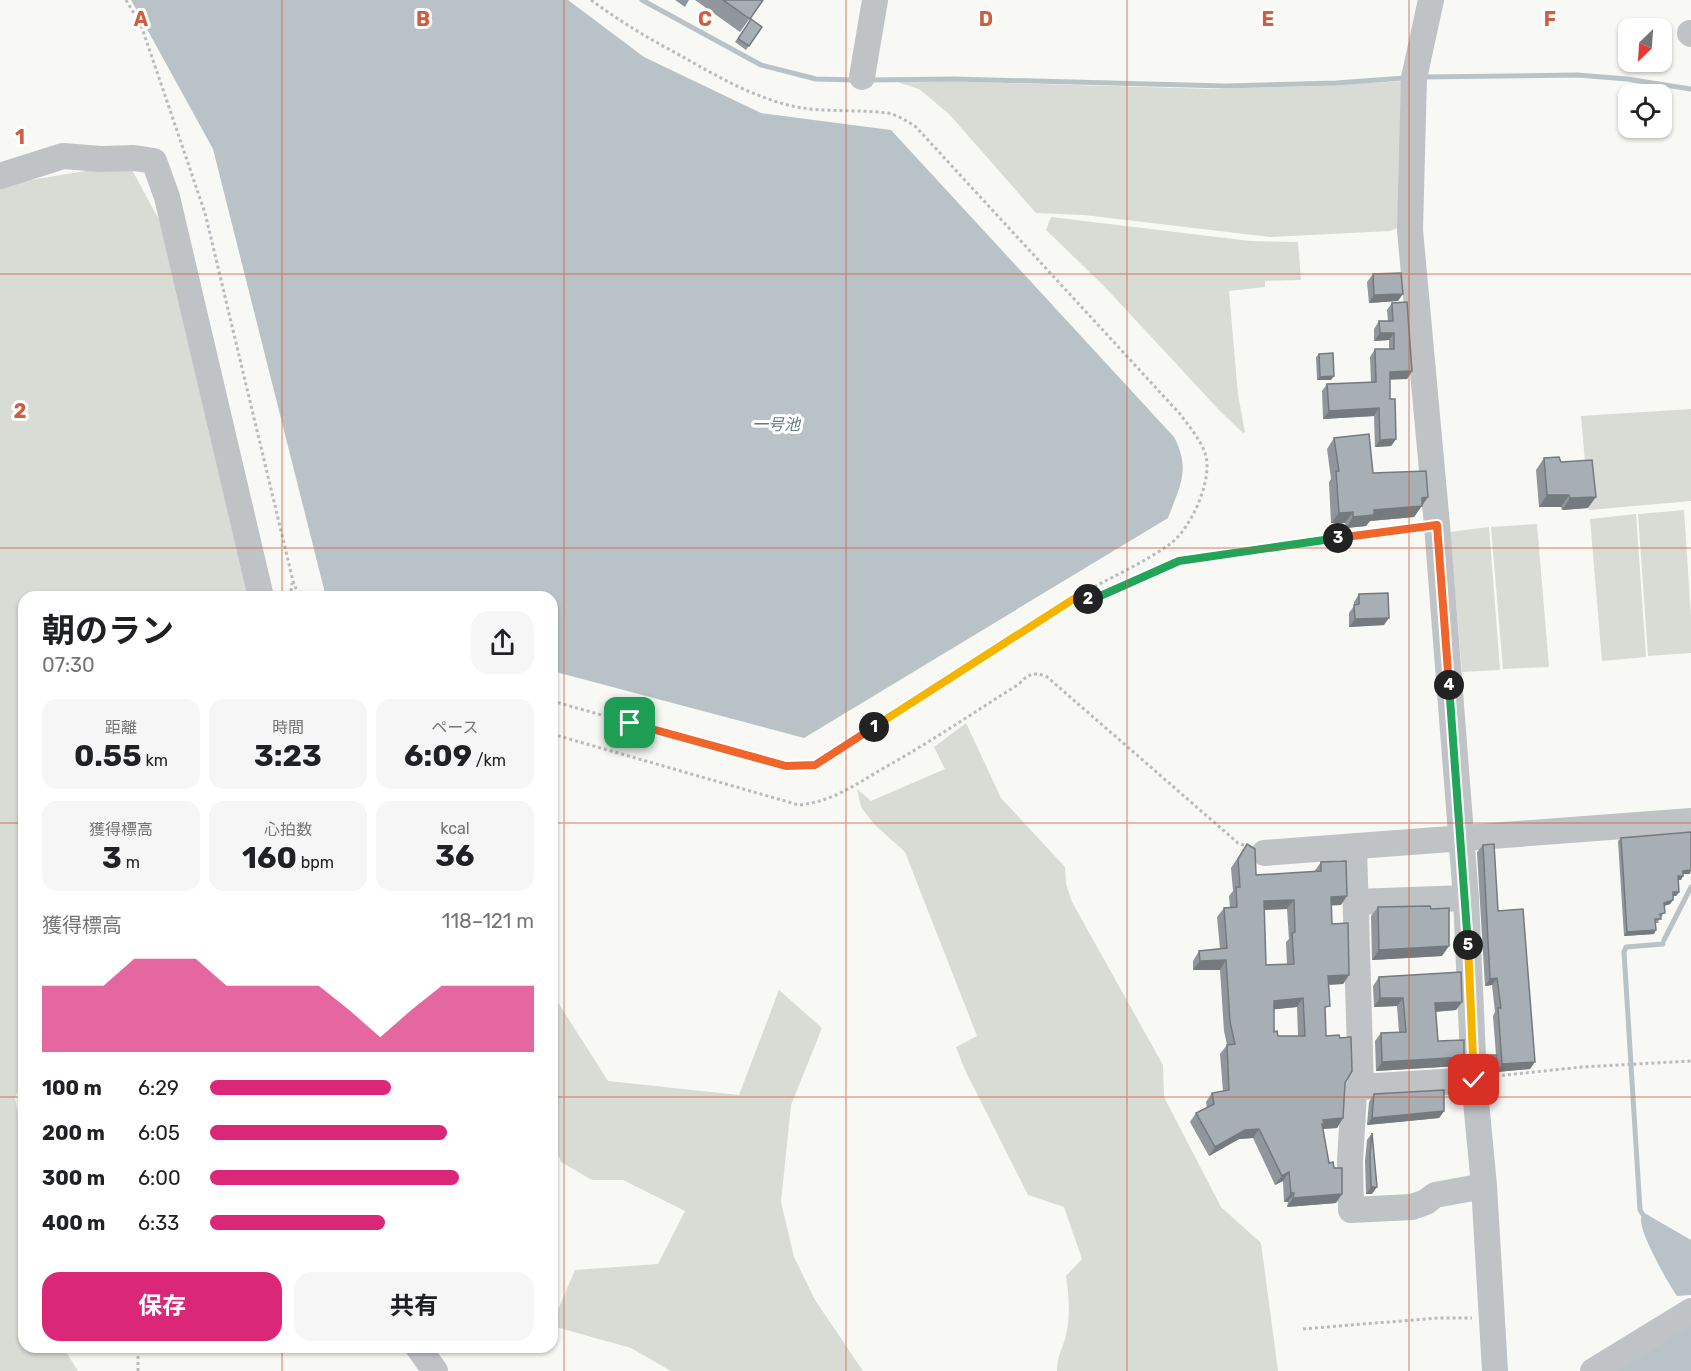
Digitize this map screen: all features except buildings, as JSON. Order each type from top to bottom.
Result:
[{"type":"street","points":[[862,77],[875,0]]},
{"type":"street","points":[[1431,0],[1414,78],[1410,230],[1437,525],[1466,898],[1474,1080],[1484,1186],[1494,1371]]},
{"type":"street","points":[[0,176],[63,156],[101,159],[134,158],[154,161],[167,197],[260,591]]},
{"type":"street","points":[[1264,853],[1691,821]]},
{"type":"street","points":[[1354,847],[1361,1087]]},
{"type":"street","points":[[1356,902],[1466,898]]},
{"type":"street","points":[[1474,1080],[1361,1087],[1354,1093],[1350,1161],[1351,1210],[1412,1207],[1426,1202],[1435,1195],[1484,1186]]},
{"type":"street","points":[[1593,1371],[1691,1311]]},
{"type":"street","points":[[422,1353],[435,1371]]},
{"type":"path","points":[[126,0],[141,25],[205,213],[297,591]]},
{"type":"path","points":[[558,704],[786,766],[815,765],[1086,591],[1172,543],[1194,515],[1203,490],[1207,468],[1205,454],[1180,414],[916,127],[889,113],[821,110],[766,99],[692,63],[618,21],[591,0]]},
{"type":"path","points":[[1086,591],[1089,601],[1179,561],[1437,525]]},
{"type":"path","points":[[291,591],[293,581]]},
{"type":"path","points":[[558,737],[799,805],[817,803],[840,794],[920,748],[1018,684],[1028,675],[1036,673],[1046,676],[1238,843],[1264,853]]},
{"type":"path","points":[[1474,1080],[1582,1067],[1691,1061]]},
{"type":"path","points":[[1303,1329],[1491,1316]]},
{"type":"path","points":[[138,1353],[138,1371]]},
{"type":"shaded area","points":[[942,81],[1213,89],[1407,81],[1400,227],[1390,231],[1270,237],[1084,215],[1036,213],[949,114],[919,89],[897,82]]},
{"type":"shaded area","points":[[110,167],[131,168],[165,231],[249,591],[18,591],[18,1091],[15,1098],[18,1113],[18,1353],[67,1353],[78,1371],[0,1371],[0,185]]},
{"type":"shaded area","points":[[1051,217],[1250,241],[1298,242],[1301,280],[1265,281],[1265,287],[1229,291],[1238,395],[1245,432],[1243,433],[1220,411],[1104,286],[1046,230]]},
{"type":"shaded area","points":[[1691,409],[1691,501],[1589,510],[1581,416]]},
{"type":"shaded area","points":[[1684,510],[1691,616],[1691,653],[1648,656],[1638,514]]},
{"type":"shaded area","points":[[1636,514],[1646,657],[1602,661],[1590,519]]},
{"type":"shaded area","points":[[1537,524],[1549,667],[1503,669],[1491,527]]},
{"type":"shaded area","points":[[1489,527],[1500,670],[1462,672],[1450,532]]},
{"type":"shaded area","points":[[966,723],[1001,798],[1065,867],[1066,884],[1072,902],[1163,1065],[1164,1097],[1221,1207],[1261,1243],[1278,1371],[1057,1371],[1069,1315],[1066,1276],[1082,1259],[1064,1207],[1028,1195],[964,1068],[956,1047],[977,1036],[905,852],[874,824],[861,807],[857,789],[871,801],[945,769],[934,747]]},
{"type":"shaded area","points":[[779,990],[822,1028],[791,1105],[781,1202],[794,1257],[815,1300],[863,1371],[671,1371],[631,1348],[558,1328],[558,1309],[575,1270],[658,1264],[685,1211],[623,1180],[592,1180],[561,1162],[558,1155],[558,1002],[608,1081],[739,1095]]},
{"type":"water","name":"一号池","points":[[131,0],[568,0],[644,57],[761,113],[891,130],[1174,437],[1182,459],[1180,487],[1168,518],[804,738],[558,673],[558,591],[324,591],[213,149]]},
{"type":"water","points":[[1646,1214],[1691,1240],[1691,1295],[1677,1296],[1661,1270],[1642,1225],[1641,1218]]},
{"type":"water","points":[[1691,1319],[1691,1371],[1607,1371]]},
{"type":"waterway","points":[[642,0],[761,65],[816,79],[857,80]]},
{"type":"waterway","points":[[1422,77],[1577,75],[1627,79],[1691,89]]},
{"type":"waterway","points":[[869,80],[953,79],[1225,86],[1336,83],[1405,78]]},
{"type":"waterway","points":[[1664,940],[1691,887]]},
{"type":"waterway","points":[[1647,1221],[1640,1210],[1624,952],[1626,947],[1663,944]]},
{"type":"route","points":[[630,723],[786,766],[815,765],[1086,591],[1089,601],[1179,561],[1437,525],[1466,898],[1474,1080]]}]
